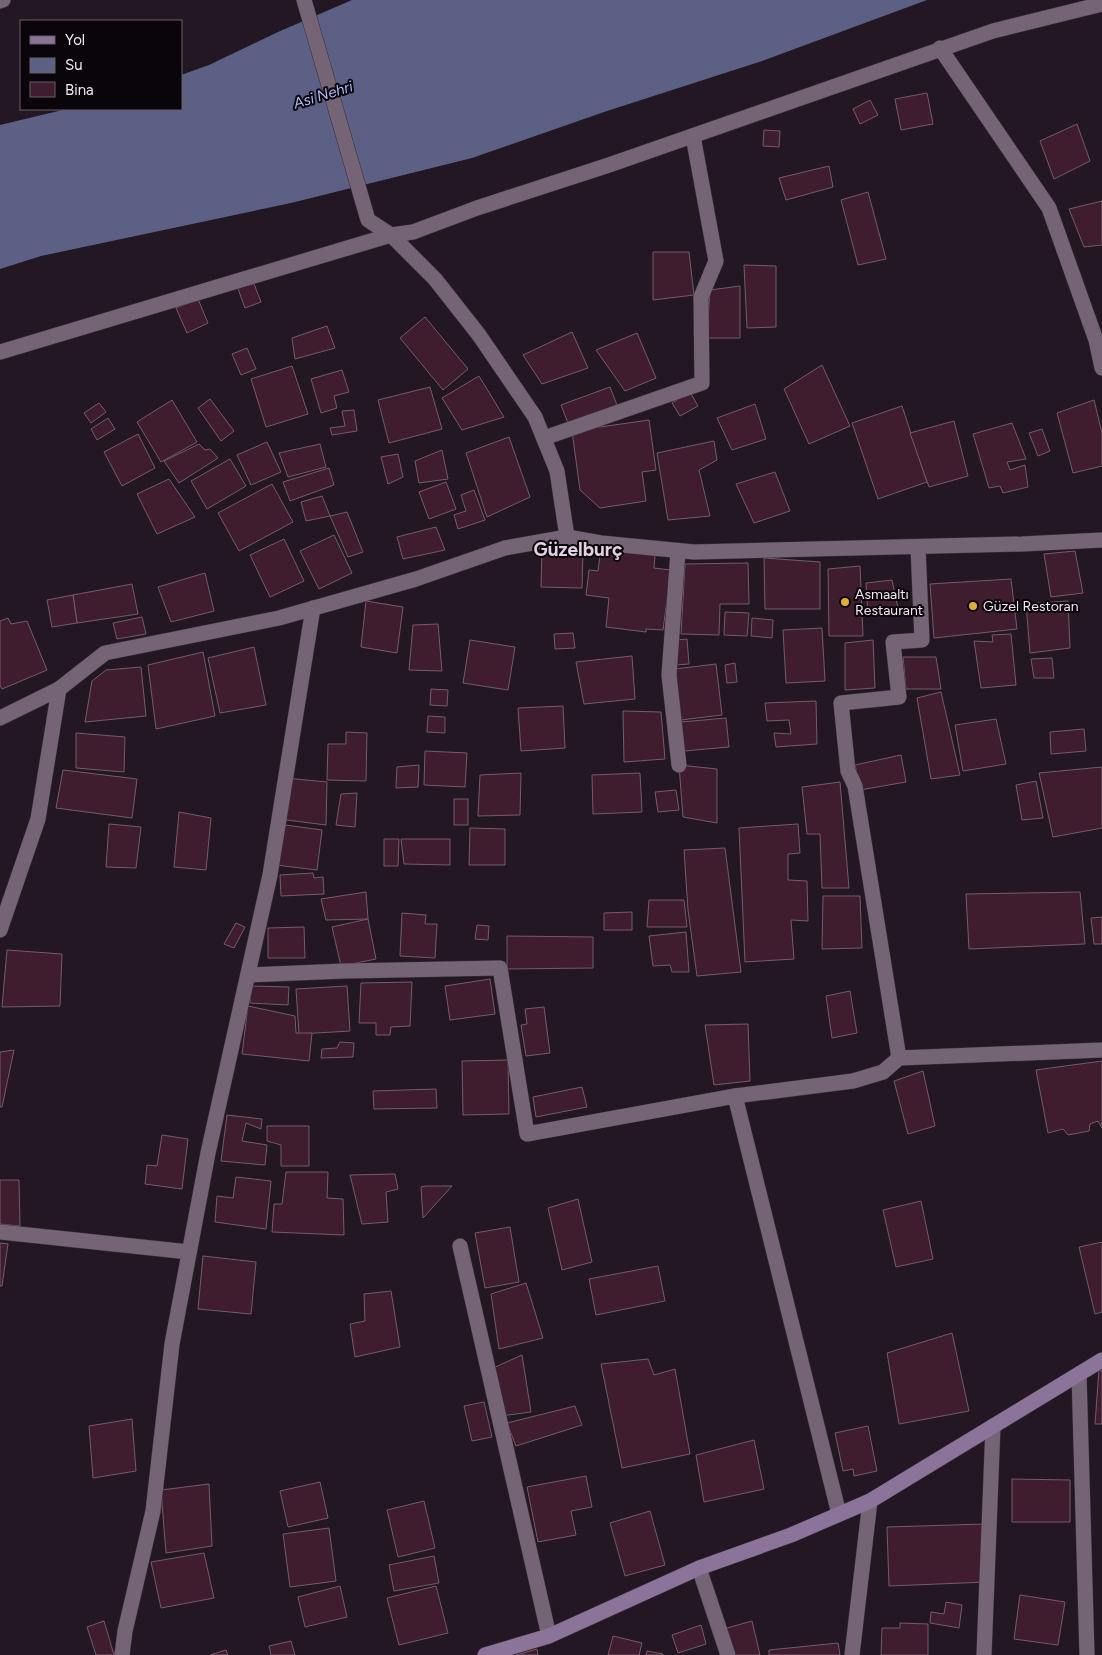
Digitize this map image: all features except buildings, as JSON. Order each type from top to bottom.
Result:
[{"type":"street","points":[[304,0],[368,220],[391,235],[435,279],[479,335],[535,417],[557,471],[567,537]]},
{"type":"street","points":[[0,352],[150,309],[252,276],[391,235],[413,232],[477,208],[693,136],[940,48],[993,31],[1102,4]]},
{"type":"street","points":[[940,48],[1049,208],[1096,340],[1102,368]]},
{"type":"street","points":[[544,438],[702,383],[701,297],[716,261],[693,136]]},
{"type":"street","points":[[0,718],[59,689],[105,653],[279,618],[416,579],[505,548],[567,537],[601,544],[694,552],[918,547],[1102,540]]},
{"type":"street","points":[[899,1058],[855,786],[848,771],[842,703],[899,697],[894,642],[922,640],[918,547]]},
{"type":"street","points":[[678,551],[669,675],[679,766]]},
{"type":"street","points":[[122,1655],[125,1631],[153,1511],[172,1344],[208,1153],[270,875],[313,608]]},
{"type":"street","points":[[0,930],[38,819],[59,689]]},
{"type":"street","points":[[249,975],[500,968],[527,1134],[735,1096],[853,1081],[883,1072],[899,1058],[1102,1050]]},
{"type":"street","points":[[735,1096],[839,1514]]},
{"type":"street","points":[[0,1232],[189,1252]]},
{"type":"street","points":[[460,1246],[549,1636]]},
{"type":"street","points":[[485,1655],[549,1636],[699,1568],[791,1535],[870,1501],[1102,1360]]},
{"type":"street","points":[[1079,1374],[1087,1655]]},
{"type":"street","points":[[984,1655],[993,1426]]},
{"type":"street","points":[[852,1655],[870,1501]]},
{"type":"street","points":[[699,1568],[728,1655]]},
{"type":"water","name":"Asi Nehri","points":[[352,0],[927,0],[759,62],[604,112],[472,158],[291,203],[41,256],[0,269],[0,125],[63,110],[182,110],[182,75],[209,65]]},
{"type":"place","name":"Asmaaltı Restaurant","points":[[845,602]]},
{"type":"place","name":"Güzel Restoran","points":[[973,606]]},
{"type":"district","name":"Güzelburç","points":[[578,549]]}]
